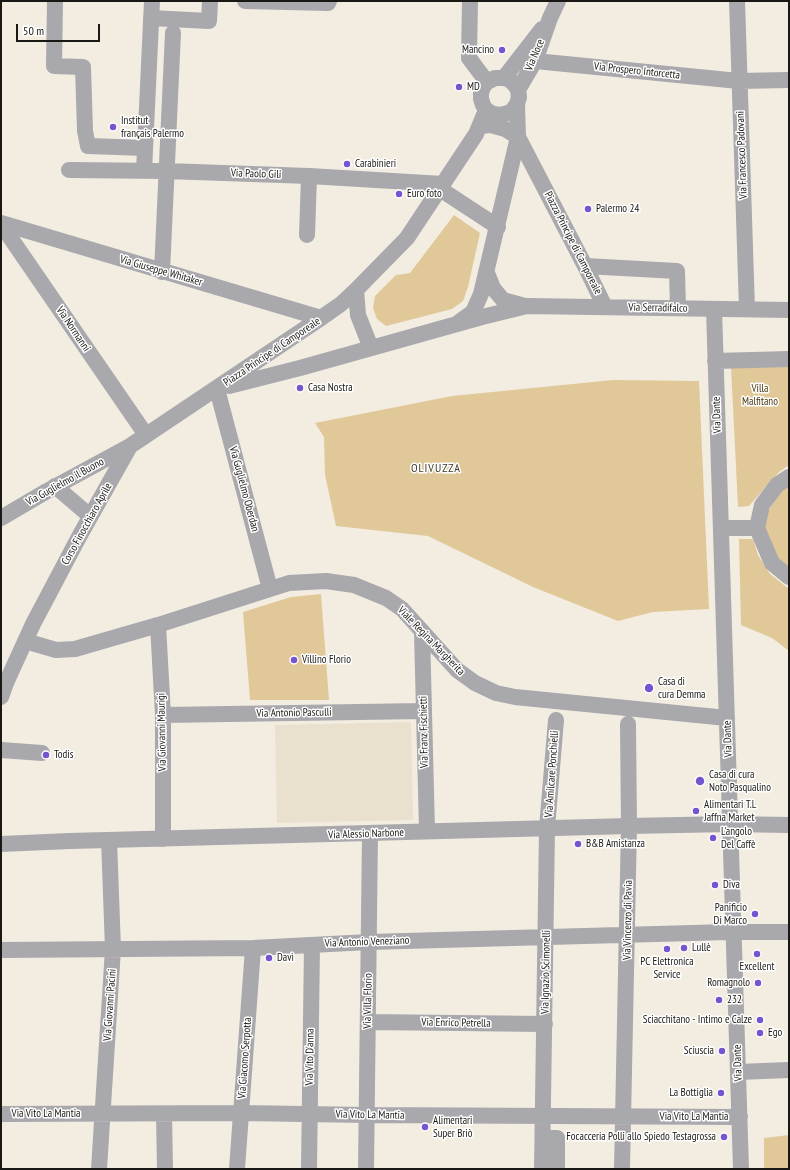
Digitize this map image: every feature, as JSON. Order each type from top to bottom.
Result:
[{"type":"street","points":[[55,1],[53,69],[83,67],[85,131],[92,170]]},
{"type":"street","points":[[144,171],[152,1]]},
{"type":"street","points":[[151,18],[209,21],[210,1]]},
{"type":"street","points":[[245,1],[328,3],[329,1]]},
{"type":"street","points":[[470,1],[469,58],[487,82]]},
{"type":"street","name":"Via Noce","points":[[518,97],[535,61],[550,18],[558,1]]},
{"type":"street","name":"Via Francesco Padovani","points":[[737,1],[747,309]]},
{"type":"street","name":"Via Noce","points":[[504,78],[550,18]]},
{"type":"street","points":[[162,272],[173,33]]},
{"type":"street","name":"Via Prospero Intorcetta","points":[[535,61],[739,81],[789,80]]},
{"type":"street","points":[[495,78],[504,78],[515,84],[518,97],[513,110],[508,114],[493,114],[486,110],[483,105],[481,93],[487,82],[495,78]]},
{"type":"street","name":"Piazza Principe di Camporeale","points":[[458,323],[472,312],[481,294],[487,273],[518,137],[518,97]]},
{"type":"street","name":"Piazza Principe di Camporeale","points":[[217,389],[341,304],[408,238],[476,134],[486,110]]},
{"type":"street","points":[[480,126],[492,126],[505,129],[518,137]]},
{"type":"street","name":"Piazza Principe di Camporeale","points":[[518,137],[559,230],[585,266],[605,307]]},
{"type":"street","points":[[88,146],[145,148]]},
{"type":"street","name":"Via Paolo Gili","points":[[69,170],[166,171],[309,176],[441,187]]},
{"type":"street","points":[[307,235],[309,176]]},
{"type":"street","points":[[441,187],[498,227]]},
{"type":"street","name":"Via Giuseppe Whitaker","points":[[1,224],[321,318]]},
{"type":"street","name":"Via Normanni","points":[[1,224],[146,435]]},
{"type":"street","points":[[585,266],[677,271],[678,308]]},
{"type":"street","points":[[487,273],[493,288],[503,300],[527,306]]},
{"type":"street","points":[[356,290],[358,315],[372,348]]},
{"type":"street","name":"Piazza Principe di Camporeale","points":[[217,389],[300,368],[458,323],[527,306]]},
{"type":"street","name":"Via Serradifalco","points":[[527,306],[789,310]]},
{"type":"street","name":"Via Dante","points":[[714,309],[741,1169]]},
{"type":"street","points":[[715,361],[789,359]]},
{"type":"street","name":"Corso Finocchiaro Aprile","points":[[1,697],[6,682],[25,641],[90,516],[130,446],[217,389]]},
{"type":"street","name":"Via Guglielmo Oberdan","points":[[217,389],[270,589]]},
{"type":"street","name":"Via Guglielmo il Buono","points":[[1,518],[55,486],[130,446]]},
{"type":"street","points":[[789,477],[777,485],[762,505],[757,528],[772,563],[789,577]]},
{"type":"street","points":[[55,486],[90,516]]},
{"type":"street","points":[[721,528],[757,528]]},
{"type":"street","name":"Viale Regina Margherita","points":[[25,641],[56,650],[75,649],[158,625],[289,583],[326,581],[354,585],[386,598],[402,609],[457,670],[476,684],[496,693],[515,697],[727,718]]},
{"type":"street","name":"Via Giovanni Maurigi","points":[[158,625],[163,715],[163,839]]},
{"type":"street","name":"Via Franz Fischietti","points":[[422,632],[427,831]]},
{"type":"street","name":"Via Antonio Pasculli","points":[[163,715],[424,711]]},
{"type":"street","name":"Via Amilcare Ponchielli","points":[[547,828],[556,720]]},
{"type":"street","name":"Via Vincenzo di Pavia","points":[[622,1169],[629,826],[628,724]]},
{"type":"street","points":[[1,750],[42,753]]},
{"type":"street","name":"Via Alessio Narbone","points":[[1,844],[370,834],[427,831],[789,824]]},
{"type":"street","name":"Via Ignazio Scimonelli","points":[[542,1169],[544,1116],[547,828]]},
{"type":"street","name":"Via Villa Florio","points":[[366,1169],[370,834]]},
{"type":"street","name":"Via Giovanni Pacini","points":[[99,1169],[113,949],[109,840]]},
{"type":"street","name":"Via Antonio Veneziano","points":[[1,950],[253,948],[369,942],[734,932],[789,932]]},
{"type":"street","name":"Via Vito D'anna","points":[[309,1169],[312,945]]},
{"type":"street","name":"Via Giacomo Serpotta","points":[[237,1169],[253,948]]},
{"type":"street","name":"Via Enrico Petrella","points":[[368,1022],[545,1024]]},
{"type":"street","points":[[738,1072],[789,1070]]},
{"type":"street","name":"Via Vito La Mantia","points":[[1,1114],[241,1113],[740,1117]]},
{"type":"street","points":[[164,1114],[165,1169]]},
{"type":"street","points":[[543,1138],[557,1138],[557,1169]]},
{"type":"shaded area","points":[[411,722],[413,820],[277,823],[275,725]]},
{"type":"green space","points":[[454,215],[480,233],[468,287],[463,301],[452,309],[386,326],[377,319],[373,308],[375,296],[396,275],[410,273]]},
{"type":"green space","name":"Villa Malfitano","points":[[789,366],[789,465],[779,472],[749,506],[738,507],[731,367]]},
{"type":"green space","points":[[613,380],[699,381],[709,609],[653,612],[618,621],[533,587],[428,536],[336,526],[325,475],[324,437],[315,423],[452,396]]},
{"type":"green space","points":[[789,483],[789,569],[786,568],[775,554],[763,527],[769,510],[778,495]]},
{"type":"green space","points":[[739,539],[753,539],[758,555],[770,574],[789,589],[789,651],[772,638],[741,625]]},
{"type":"green space","points":[[321,594],[329,700],[250,700],[243,612],[291,597]]},
{"type":"green space","points":[[789,1135],[789,1169],[764,1169],[764,1138]]},
{"type":"place","name":"Mancino","points":[[502,50]]},
{"type":"place","name":"MD","points":[[459,87]]},
{"type":"place","name":"Institut français Palermo","points":[[113,127]]},
{"type":"place","name":"Carabinieri","points":[[347,164]]},
{"type":"place","name":"Euro foto","points":[[399,194]]},
{"type":"place","name":"Palermo 24","points":[[588,209]]},
{"type":"place","name":"Casa Nostra","points":[[300,388]]},
{"type":"place","name":"Villino Florio","points":[[294,660]]},
{"type":"place","name":"Casa di cura Demma","points":[[649,688]]},
{"type":"place","name":"Todis","points":[[46,755]]},
{"type":"place","name":"Casa di cura Noto Pasqualino","points":[[700,781]]},
{"type":"place","name":"Alimentari T.L Jaffna Market","points":[[696,811]]},
{"type":"place","name":"L'angolo Del Caffè","points":[[713,838]]},
{"type":"place","name":"B&B Amistanza","points":[[578,844]]},
{"type":"place","name":"Diva","points":[[715,885]]},
{"type":"place","name":"Panificio Di Marco","points":[[755,914]]},
{"type":"place","name":"Lullè","points":[[684,948]]},
{"type":"place","name":"PC Elettronica Service","points":[[667,949]]},
{"type":"place","name":"Excellent","points":[[757,954]]},
{"type":"place","name":"Davì","points":[[269,958]]},
{"type":"place","name":"Romagnolo","points":[[758,983]]},
{"type":"place","name":"232","points":[[719,1000]]},
{"type":"place","name":"Sciacchitano - Intimo e Calze","points":[[760,1020]]},
{"type":"place","name":"Ego","points":[[760,1033]]},
{"type":"place","name":"Sciuscia","points":[[722,1051]]},
{"type":"place","name":"La Bottiglia","points":[[721,1093]]},
{"type":"place","name":"Alimentari Super Briò","points":[[425,1127]]},
{"type":"place","name":"Focacceria Polli allo Spiedo Testagrossa","points":[[724,1137]]},
{"type":"district","name":"OLIVUZZA","points":[[436,469]]}]
